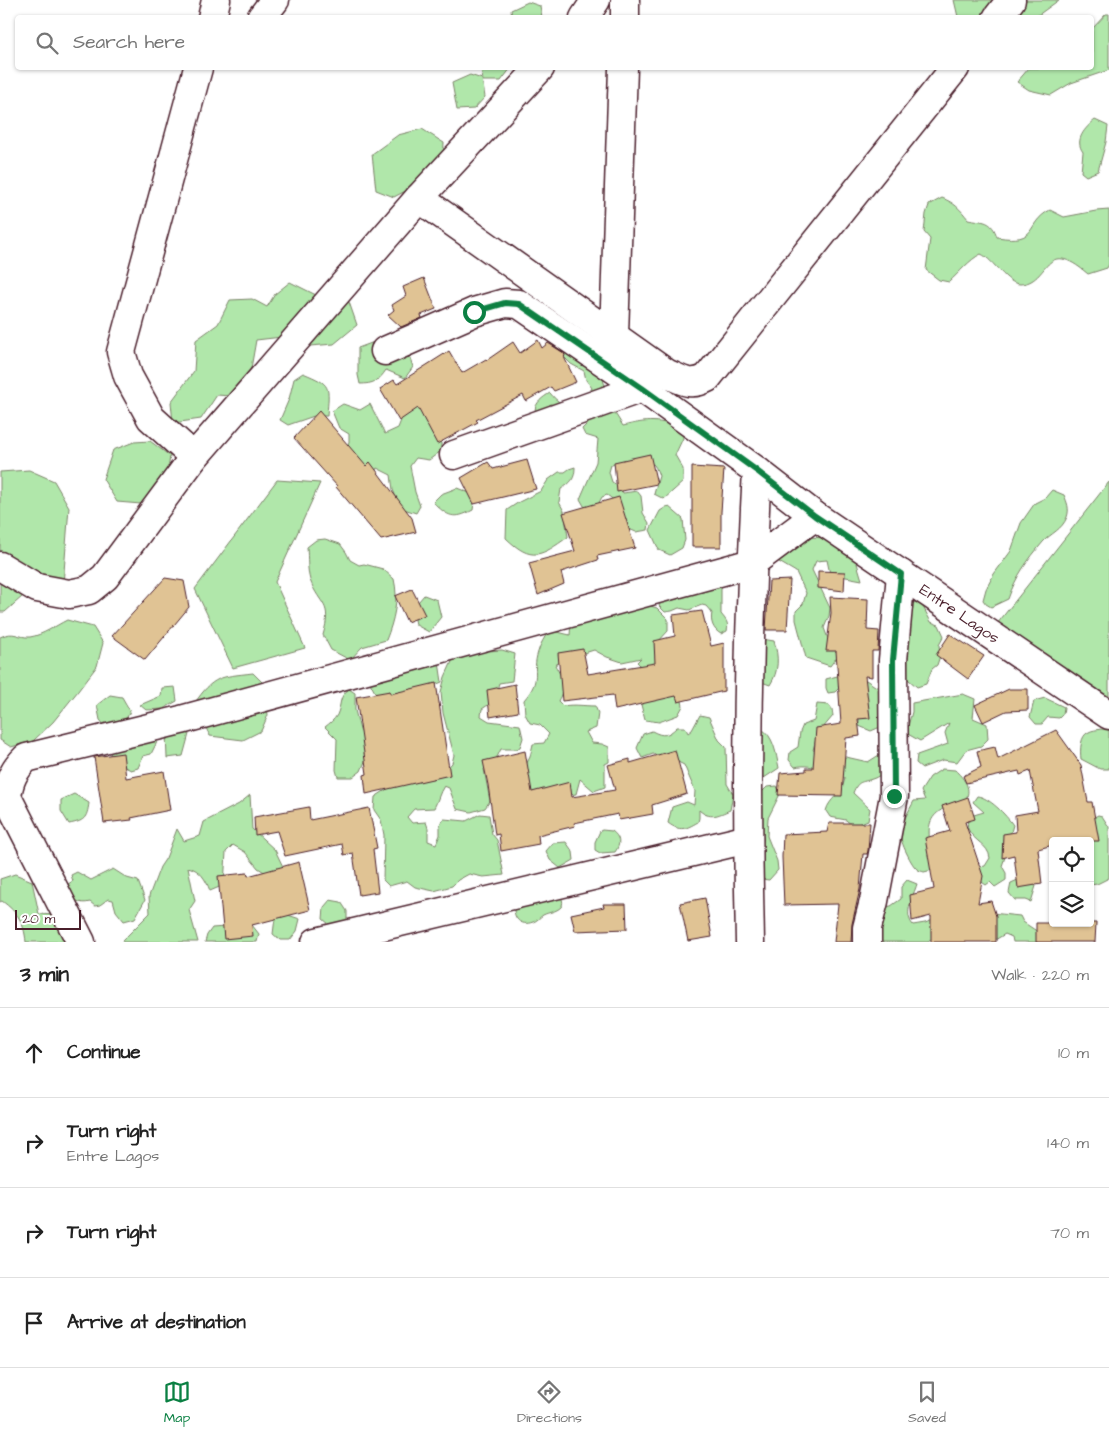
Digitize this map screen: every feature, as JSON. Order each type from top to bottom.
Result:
[{"type":"street","points":[[213,15],[216,0]]},
{"type":"street","points":[[263,15],[275,0]]},
{"type":"street","points":[[586,15],[596,0]]},
{"type":"street","points":[[625,0],[625,15]]},
{"type":"street","points":[[999,15],[1011,0]]},
{"type":"street","points":[[194,457],[151,418],[128,376],[121,352],[197,70]]},
{"type":"street","points":[[188,105],[217,70]]},
{"type":"street","points":[[0,566],[37,588],[69,594],[89,590],[105,577],[194,457],[419,198],[538,70]]},
{"type":"street","points":[[614,335],[623,70]]},
{"type":"street","points":[[419,198],[666,373],[689,383],[698,382],[707,378],[953,70]]},
{"type":"street","name":"Entre Lagos","points":[[385,351],[474,312],[505,303],[519,304],[642,388],[757,471],[815,516],[1109,715]]},
{"type":"street","points":[[454,455],[642,388]]},
{"type":"street","points":[[750,942],[748,839],[752,563],[757,471]]},
{"type":"street","points":[[81,942],[6,797],[15,768],[26,758],[181,720],[752,563],[815,516]]},
{"type":"street","points":[[867,942],[867,928],[894,796],[893,660],[901,574]]},
{"type":"street","points":[[316,942],[748,839]]},
{"type":"green space","points":[[954,0],[1059,0],[1038,15],[958,15]]},
{"type":"green space","points":[[528,2],[540,6],[542,15],[512,15],[511,10]]},
{"type":"green space","points":[[1106,14],[1109,14],[1109,70],[1071,83],[1051,95],[1029,90],[1017,82],[1027,70],[1094,70],[1094,27]]},
{"type":"green space","points":[[481,70],[509,70],[501,81],[483,81]]},
{"type":"green space","points":[[470,75],[482,79],[485,97],[474,109],[457,110],[452,83]]},
{"type":"green space","points":[[1095,120],[1108,126],[1106,142],[1098,171],[1086,176],[1081,172],[1083,152],[1080,139],[1084,130]]},
{"type":"green space","points":[[422,129],[444,143],[443,161],[417,185],[394,197],[376,190],[372,154],[398,135]]},
{"type":"green space","points":[[942,198],[957,207],[968,219],[987,223],[993,227],[997,237],[1020,238],[1026,235],[1042,215],[1050,210],[1064,217],[1109,210],[1109,264],[1107,268],[1088,274],[1073,263],[1062,259],[1054,260],[1030,282],[1020,284],[1010,280],[981,254],[968,263],[949,282],[939,280],[926,270],[930,239],[924,232],[929,205]]},
{"type":"green space","points":[[290,282],[320,297],[349,302],[357,325],[334,344],[310,346],[282,337],[256,340],[250,374],[230,396],[217,395],[201,419],[173,423],[171,402],[194,371],[196,340],[218,324],[230,300],[252,299],[267,307],[275,294]]},
{"type":"green space","points":[[374,342],[383,342],[398,354],[410,358],[413,367],[405,378],[386,370],[375,381],[360,384],[358,348]]},
{"type":"green space","points":[[564,346],[598,365],[602,371],[605,384],[612,392],[602,396],[574,416],[551,404],[544,409],[535,411],[542,398],[550,393],[562,403],[572,405],[583,400],[592,388],[586,380],[584,371],[571,364],[558,351]]},
{"type":"green space","points":[[303,373],[319,380],[327,387],[327,416],[314,416],[288,425],[280,420],[289,399],[294,379]]},
{"type":"green space","points":[[411,395],[441,437],[441,451],[429,460],[416,458],[410,466],[420,506],[416,513],[401,508],[393,490],[391,475],[377,468],[370,481],[339,458],[349,442],[349,434],[339,428],[332,411],[343,404],[360,410],[370,404],[385,434],[398,428]]},
{"type":"green space","points":[[608,410],[616,415],[623,426],[653,421],[667,423],[683,429],[683,438],[675,455],[683,469],[683,482],[664,499],[654,494],[659,476],[654,465],[651,463],[640,462],[611,465],[609,472],[612,482],[620,487],[623,493],[637,491],[641,496],[643,513],[649,523],[648,530],[636,532],[622,526],[615,501],[607,495],[602,497],[593,514],[587,511],[580,499],[596,462],[598,439],[585,435],[582,429],[593,418]]},
{"type":"green space","points":[[150,441],[170,456],[167,471],[161,483],[141,504],[117,502],[103,479],[113,450],[134,442]]},
{"type":"green space","points":[[575,467],[572,480],[561,489],[559,502],[564,511],[568,537],[551,549],[537,554],[530,554],[515,546],[506,538],[507,510],[541,491],[548,480],[559,472],[565,472]]},
{"type":"green space","points":[[29,470],[54,481],[69,507],[63,585],[23,596],[5,612],[0,612],[0,472]]},
{"type":"green space","points":[[277,480],[320,483],[275,582],[305,648],[233,668],[195,589]]},
{"type":"green space","points":[[1109,482],[1109,699],[997,624]]},
{"type":"green space","points":[[457,488],[475,495],[473,510],[456,516],[447,514],[433,502],[441,494]]},
{"type":"green space","points":[[1052,490],[1064,495],[1068,506],[1065,521],[1043,542],[1027,562],[1018,576],[1008,599],[991,607],[983,600],[986,589],[994,574],[1011,551],[1021,523],[1035,503],[1045,498]]},
{"type":"green space","points":[[668,506],[683,519],[685,540],[682,548],[670,555],[659,550],[650,530],[660,511]]},
{"type":"green space","points":[[808,537],[827,538],[856,560],[862,580],[830,574],[827,560],[816,561],[812,570],[830,608],[824,628],[830,644],[839,654],[830,666],[806,658],[796,620],[796,611],[803,604],[806,593],[796,572],[779,562],[781,549]]},
{"type":"green space","points":[[325,539],[340,544],[350,560],[359,565],[364,564],[383,569],[394,579],[395,610],[386,640],[362,647],[350,660],[331,650],[323,635],[327,616],[326,610],[309,576],[307,547],[316,540]]},
{"type":"green space","points":[[715,585],[721,586],[721,614],[728,626],[727,631],[721,634],[714,628],[712,613],[706,606],[702,605],[689,610],[679,608],[665,612],[659,606],[663,597]]},
{"type":"green space","points":[[424,595],[437,600],[441,617],[429,632],[416,625],[413,608]]},
{"type":"green space","points":[[920,601],[931,622],[939,625],[944,636],[939,645],[940,656],[937,665],[932,669],[926,684],[917,687],[900,672],[908,655],[903,639],[910,604]]},
{"type":"green space","points":[[644,604],[657,608],[668,619],[668,631],[657,643],[680,690],[683,706],[678,715],[659,722],[645,720],[640,701],[643,668],[637,662],[641,658],[622,662],[594,650],[565,659],[555,665],[563,687],[558,701],[563,706],[595,706],[598,713],[596,728],[586,732],[592,743],[609,747],[609,762],[605,764],[605,787],[594,791],[580,779],[576,794],[539,799],[518,780],[530,757],[533,744],[544,743],[549,734],[540,725],[530,723],[525,714],[524,700],[535,681],[536,659],[543,641],[549,630],[570,635],[571,621]]},
{"type":"green space","points":[[67,620],[93,627],[103,643],[97,666],[53,722],[33,741],[11,747],[0,740],[0,637],[9,634],[26,637],[35,636]]},
{"type":"green space","points":[[762,639],[774,641],[777,653],[777,669],[770,685],[759,681]]},
{"type":"green space","points":[[502,650],[515,654],[512,681],[499,683],[494,701],[482,709],[481,716],[489,721],[520,725],[523,738],[520,747],[517,749],[501,749],[496,759],[484,769],[490,801],[485,808],[471,812],[457,809],[449,788],[444,786],[434,808],[414,809],[407,817],[412,823],[426,822],[428,841],[436,844],[440,835],[440,825],[444,819],[466,821],[480,814],[489,815],[492,834],[497,840],[504,875],[483,877],[469,874],[452,886],[434,891],[415,887],[407,881],[389,886],[383,880],[384,835],[381,820],[374,810],[375,797],[398,782],[442,774],[452,763],[454,755],[443,713],[441,692],[445,677],[454,657],[474,652]]},
{"type":"green space","points":[[439,662],[442,682],[419,690],[377,696],[369,681]]},
{"type":"green space","points":[[253,673],[265,685],[268,715],[261,731],[243,740],[210,736],[194,704],[207,687],[219,679],[233,675]]},
{"type":"green space","points":[[841,675],[863,678],[881,690],[887,724],[871,731],[859,726],[859,715],[839,688],[835,692],[828,693],[826,679]]},
{"type":"green space","points":[[175,687],[177,701],[163,709],[146,710],[140,705],[161,696],[162,688]]},
{"type":"green space","points":[[349,689],[355,693],[355,710],[360,730],[367,743],[368,754],[361,771],[353,777],[338,777],[336,770],[337,739],[325,727],[337,715],[342,698]]},
{"type":"green space","points":[[963,694],[975,699],[973,718],[987,724],[988,739],[981,746],[966,750],[957,762],[943,760],[922,768],[916,763],[917,755],[948,744],[945,733],[949,723],[920,741],[906,733],[912,712],[912,703]]},
{"type":"green space","points":[[110,695],[122,697],[130,711],[123,726],[152,735],[157,742],[151,754],[143,756],[138,768],[131,770],[110,760],[111,733],[100,720],[97,705]]},
{"type":"green space","points":[[1045,698],[1064,707],[1063,714],[1059,718],[1048,717],[1042,724],[1036,724],[1030,717],[1034,701]]},
{"type":"green space","points":[[817,704],[829,705],[833,716],[817,735],[813,750],[831,758],[846,757],[868,762],[879,755],[886,755],[883,773],[860,783],[853,793],[870,809],[868,820],[853,826],[846,820],[830,817],[826,811],[841,788],[845,778],[815,767],[795,767],[789,760],[790,752],[798,747],[803,725],[814,721]]},
{"type":"green space","points":[[700,715],[709,717],[719,740],[726,747],[727,784],[733,794],[730,810],[710,816],[699,810],[698,822],[686,828],[676,828],[668,823],[672,807],[687,802],[694,805],[695,791],[684,765],[668,757],[653,754],[642,758],[637,748],[643,734],[652,731],[665,735],[677,727],[685,727],[688,733],[692,730]]},
{"type":"green space","points":[[180,728],[189,734],[183,756],[167,758],[166,734]]},
{"type":"green space","points":[[760,728],[765,731],[771,740],[779,768],[764,778],[758,772]]},
{"type":"green space","points":[[1109,730],[1109,769],[1100,769],[1081,759],[1084,736],[1090,731]]},
{"type":"green space","points":[[942,769],[955,770],[961,776],[966,783],[968,795],[966,799],[939,811],[933,818],[929,833],[932,870],[924,872],[917,869],[909,858],[900,834],[914,801],[925,800],[921,791],[930,777]]},
{"type":"green space","points":[[777,786],[780,794],[768,818],[767,836],[777,861],[778,870],[769,880],[761,879],[760,794],[767,787]]},
{"type":"green space","points":[[74,794],[89,803],[86,816],[78,822],[69,824],[61,811],[61,800]]},
{"type":"green space","points":[[250,795],[252,829],[275,850],[286,873],[272,877],[258,868],[245,852],[233,845],[226,852],[224,885],[210,891],[202,876],[196,870],[188,867],[195,901],[189,910],[198,942],[121,942],[150,913],[149,896],[177,829],[184,841],[200,836],[204,822],[239,804]]},
{"type":"green space","points":[[977,796],[992,803],[1013,825],[1011,832],[1003,839],[1006,854],[1002,866],[1006,873],[1006,880],[995,887],[990,882],[986,885],[976,878],[975,868],[985,866],[990,858],[987,849],[974,837],[968,828],[967,817],[984,812],[973,802]]},
{"type":"green space","points":[[1098,815],[1102,816],[1109,827],[1109,878],[1094,884],[1094,837],[1089,837],[1087,821]]},
{"type":"green space","points":[[602,830],[612,831],[617,836],[619,843],[615,852],[600,853],[595,850],[595,842]]},
{"type":"green space","points":[[566,842],[573,852],[574,860],[560,868],[550,860],[546,851],[553,843]]},
{"type":"green space","points":[[113,869],[127,878],[138,881],[145,900],[135,918],[124,921],[116,911],[113,900],[108,899],[95,906],[90,902],[83,903],[77,901],[67,892],[68,884],[73,881],[71,875],[77,872],[91,880]]},
{"type":"green space","points":[[15,874],[32,881],[39,914],[55,915],[68,942],[26,942],[22,923],[8,905],[2,901],[0,902],[0,879]]},
{"type":"green space","points":[[1020,879],[1030,881],[1036,886],[1031,902],[1015,900],[1009,893],[1011,883]]},
{"type":"green space","points":[[907,880],[917,884],[909,910],[910,920],[913,925],[944,916],[939,939],[929,940],[929,942],[874,942],[876,908],[891,906],[901,899],[901,887]]},
{"type":"green space","points":[[561,895],[563,902],[561,907],[555,911],[528,923],[521,922],[516,918],[514,906]]},
{"type":"green space","points":[[330,900],[341,902],[347,911],[347,926],[336,930],[323,919],[324,907]]},
{"type":"green space","points":[[985,913],[1020,916],[1023,922],[1038,932],[1038,942],[1013,942],[1012,937],[1005,934],[995,940]]},
{"type":"green space","points":[[288,915],[300,919],[297,931],[290,940],[280,940],[273,934],[275,918]]},
{"type":"green space","points":[[252,925],[259,934],[257,942],[205,942],[212,928]]},
{"type":"building","points":[[424,278],[436,309],[421,315],[422,318],[401,327],[388,315],[394,310],[392,305],[406,296],[403,287]]},
{"type":"building","points":[[538,340],[542,348],[548,343],[564,353],[564,357],[576,382],[554,391],[551,387],[526,401],[523,395],[476,420],[478,422],[437,444],[418,408],[399,421],[380,389],[394,380],[397,384],[449,351],[462,373],[487,360],[513,342],[520,353]]},
{"type":"building","points":[[319,411],[366,466],[370,462],[412,518],[416,532],[381,540],[337,486],[294,438]]},
{"type":"building","points":[[650,454],[657,484],[617,492],[614,462]]},
{"type":"building","points":[[527,460],[536,489],[474,504],[461,478],[488,462],[493,469]]},
{"type":"building","points":[[692,467],[724,469],[721,547],[692,547]]},
{"type":"building","points":[[619,497],[635,548],[597,556],[598,560],[561,572],[564,584],[538,595],[529,563],[575,551],[563,513]]},
{"type":"building","points":[[818,571],[845,572],[844,591],[818,588]]},
{"type":"building","points":[[165,578],[184,581],[189,607],[145,660],[112,636]]},
{"type":"building","points":[[790,580],[787,630],[766,630],[769,581]]},
{"type":"building","points":[[412,589],[425,615],[407,622],[395,596]]},
{"type":"building","points":[[830,597],[868,599],[867,630],[879,631],[878,651],[872,651],[872,677],[865,676],[870,718],[858,719],[860,736],[846,738],[842,796],[778,795],[780,773],[806,771],[806,768],[813,768],[816,728],[841,724],[836,651],[826,651],[831,613]]},
{"type":"building","points":[[702,611],[711,646],[724,643],[724,691],[678,702],[676,696],[615,710],[613,695],[562,701],[558,653],[583,649],[588,674],[655,663],[654,641],[675,636],[673,615]]},
{"type":"building","points":[[950,634],[984,656],[968,679],[936,655]]},
{"type":"building","points":[[436,683],[450,775],[366,794],[364,775],[367,774],[356,697],[390,691],[390,694]]},
{"type":"building","points":[[515,684],[518,712],[490,717],[487,690]]},
{"type":"building","points":[[1009,689],[1028,689],[1028,710],[1006,711],[983,722],[975,705]]},
{"type":"building","points":[[1056,730],[1081,765],[1088,802],[1092,802],[1099,841],[1094,841],[1094,837],[1049,837],[1049,846],[1038,849],[1042,884],[1018,888],[1014,855],[1002,858],[1003,834],[1016,832],[1015,815],[1038,811],[1030,771],[1020,775],[1019,771],[966,783],[963,776],[981,767],[977,751],[995,747],[998,759]]},
{"type":"building","points":[[675,750],[687,794],[652,805],[653,814],[619,820],[618,814],[574,823],[575,826],[538,835],[539,844],[501,851],[499,834],[495,835],[483,761],[525,751],[532,792],[570,782],[572,797],[615,790],[608,765],[630,759],[630,763]]},
{"type":"building","points":[[123,753],[126,778],[164,771],[170,810],[131,818],[132,820],[104,823],[94,757]]},
{"type":"building","points":[[968,797],[975,819],[965,822],[983,876],[978,903],[991,901],[996,916],[996,942],[931,942],[931,916],[912,921],[910,895],[934,889],[925,838],[950,831],[942,806]]},
{"type":"building","points":[[309,807],[310,820],[369,808],[377,848],[373,849],[378,892],[359,895],[353,853],[344,855],[342,844],[285,856],[277,831],[255,835],[254,817]]},
{"type":"building","points":[[829,823],[870,823],[868,851],[867,854],[863,854],[860,889],[852,924],[851,942],[834,942],[838,904],[784,905],[783,834],[827,832]]},
{"type":"building","points":[[299,862],[310,910],[252,925],[253,936],[224,939],[218,876],[247,873],[248,876]]},
{"type":"building","points":[[705,898],[712,937],[688,941],[680,903]]},
{"type":"building","points":[[603,904],[626,904],[627,929],[575,931],[571,914],[604,907]]},
{"type":"building","points":[[1036,923],[1049,923],[1049,927],[1094,927],[1094,923],[1096,923],[1095,942],[1036,942]]},
{"type":"route","points":[[474,312],[505,303],[519,304],[642,388],[757,471],[815,516],[901,574],[893,660],[894,796]]}]
